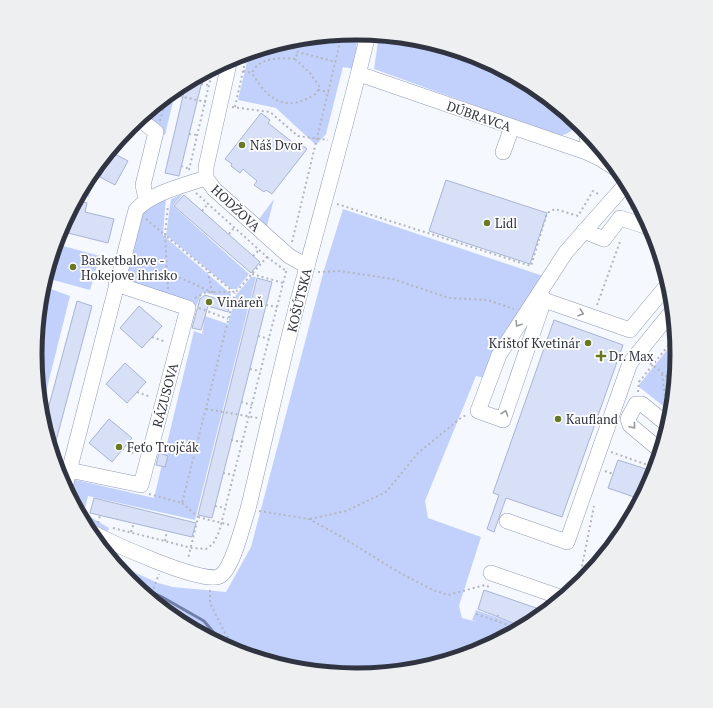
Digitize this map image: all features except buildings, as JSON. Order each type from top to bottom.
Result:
[{"type":"street","name":"KOŠÚTSKA","points":[[210,579],[220,576],[228,566],[248,509],[306,269],[359,74],[367,41]]},
{"type":"street","name":"HODŽOVA","points":[[228,68],[206,167],[206,178],[214,189],[289,256],[306,269]]},
{"type":"street","name":"DÚBRAVCA","points":[[359,74],[586,152],[605,162]]},
{"type":"street","points":[[144,123],[156,132],[144,185],[145,194],[148,200]]},
{"type":"street","points":[[503,152],[512,127]]},
{"type":"street","name":"DÚBRAVCA","points":[[588,141],[592,152],[599,158]]},
{"type":"street","points":[[67,477],[136,210],[141,204],[165,192],[206,178]]},
{"type":"street","points":[[542,296],[525,313],[499,355],[478,411],[503,420],[542,296],[566,252],[623,188]]},
{"type":"street","points":[[584,230],[604,238],[620,218],[628,219],[643,225]]},
{"type":"street","name":"RÁZUSOVA","points":[[69,470],[141,484],[188,308],[116,284]]},
{"type":"street","points":[[542,296],[593,317],[630,330],[663,290]]},
{"type":"street","points":[[507,520],[567,542],[630,363],[668,316]]},
{"type":"street","points":[[656,448],[630,425],[628,419],[636,404],[642,404],[663,421]]},
{"type":"street","points":[[97,531],[107,540],[181,571],[210,579]]},
{"type":"street","points":[[488,579],[556,596]]},
{"type":"path","points":[[112,527],[192,548],[206,549],[213,544],[219,532],[286,271],[341,41]]},
{"type":"path","points":[[291,47],[298,52],[336,62]]},
{"type":"path","points":[[295,59],[298,52]]},
{"type":"path","points":[[243,70],[252,73],[260,86],[277,101],[286,104],[306,101],[317,93],[319,86],[310,73],[295,59],[281,58],[269,60],[258,65],[252,73]]},
{"type":"path","points":[[235,107],[245,61]]},
{"type":"path","points":[[188,173],[211,76]]},
{"type":"path","points":[[201,84],[209,85]]},
{"type":"path","points":[[318,90],[329,92]]},
{"type":"path","points":[[178,96],[206,102]]},
{"type":"path","points":[[160,122],[164,106]]},
{"type":"path","points":[[227,107],[270,112],[298,136],[318,138]]},
{"type":"path","points":[[189,134],[197,135]]},
{"type":"path","points":[[181,166],[190,168]]},
{"type":"path","points":[[193,191],[267,257],[286,271]]},
{"type":"path","points":[[336,204],[531,266],[547,213],[555,209],[578,216],[593,191],[604,198]]},
{"type":"path","points":[[169,198],[164,235],[169,290]]},
{"type":"path","points":[[202,211],[208,204]]},
{"type":"path","points":[[628,219],[633,206]]},
{"type":"path","points":[[142,216],[233,293]]},
{"type":"path","points":[[229,234],[234,228]]},
{"type":"path","points":[[593,317],[621,238]]},
{"type":"path","points":[[254,256],[259,250]]},
{"type":"path","points":[[182,503],[228,319],[233,293],[267,257]]},
{"type":"path","points":[[306,269],[339,271],[393,279],[449,298],[488,300],[525,313]]},
{"type":"path","points":[[167,272],[212,292]]},
{"type":"path","points":[[208,272],[212,292]]},
{"type":"path","points":[[252,274],[283,283]]},
{"type":"path","points":[[193,299],[206,292],[233,293]]},
{"type":"path","points":[[266,304],[277,307]]},
{"type":"path","points":[[194,306],[228,319]]},
{"type":"path","points":[[258,336],[269,339]]},
{"type":"path","points":[[152,337],[178,345]]},
{"type":"path","points":[[638,404],[639,382],[670,343]]},
{"type":"path","points":[[638,354],[670,379]]},
{"type":"path","points":[[250,369],[260,371]]},
{"type":"path","points":[[662,373],[666,405]]},
{"type":"path","points":[[137,392],[163,402]]},
{"type":"path","points":[[241,402],[252,405]]},
{"type":"path","points":[[206,408],[248,417]]},
{"type":"path","points":[[309,519],[346,511],[386,492],[418,453],[462,417],[478,411]]},
{"type":"path","points":[[231,440],[242,442]]},
{"type":"path","points":[[122,449],[148,458]]},
{"type":"path","points":[[608,458],[610,452],[650,466]]},
{"type":"path","points":[[601,477],[604,470],[613,474]]},
{"type":"path","points":[[224,473],[234,475]]},
{"type":"path","points":[[146,494],[182,503],[198,517],[242,529]]},
{"type":"path","points":[[580,575],[594,505]]},
{"type":"path","points":[[215,506],[225,508]]},
{"type":"path","points":[[248,509],[309,519],[340,536],[400,573],[433,590],[448,595],[488,579]]},
{"type":"path","points":[[94,527],[100,515]]},
{"type":"path","points":[[188,562],[198,517]]},
{"type":"path","points":[[132,532],[134,523]]},
{"type":"path","points":[[165,541],[167,531]]},
{"type":"path","points":[[210,579],[210,603],[226,635],[233,643]]},
{"type":"path","points":[[152,592],[153,588]]},
{"type":"path","points":[[476,614],[512,626]]},
{"type":"path","points":[[496,621],[498,615]]},
{"type":"path","points":[[515,625],[516,621]]},
{"type":"shaded area","points":[[357,40],[354,69],[343,67],[326,134],[316,145],[276,108],[238,100],[247,60],[295,46]]},
{"type":"shaded area","points":[[378,41],[418,46],[438,51],[477,64],[514,82],[548,105],[574,127],[568,133],[559,136],[374,69]]},
{"type":"shaded area","points":[[174,99],[165,135],[147,120]]},
{"type":"shaded area","points":[[92,186],[89,197],[85,196]]},
{"type":"shaded area","points":[[183,194],[173,206],[249,274],[237,289],[231,289],[166,235],[171,199]]},
{"type":"shaded area","points":[[166,197],[163,235],[231,294],[230,299],[203,292],[196,306],[130,286],[124,276],[143,207]]},
{"type":"shaded area","points":[[274,199],[267,226],[259,219]]},
{"type":"shaded area","points":[[343,209],[543,276],[484,378],[476,376],[425,501],[428,518],[481,537],[459,606],[462,618],[477,622],[472,620],[476,610],[516,624],[477,644],[418,662],[377,667],[336,667],[295,662],[236,644],[199,626],[165,603],[128,569],[158,583],[173,587],[226,592],[251,547],[324,270]]},
{"type":"shaded area","name":"Basketbalove - Hokejove ihrisko","points":[[62,246],[100,256],[90,290],[52,280]]},
{"type":"shaded area","points":[[251,277],[256,277],[195,520],[88,496],[85,510],[71,484],[72,479],[154,498],[194,331],[202,334],[205,316],[228,324],[236,295]]},
{"type":"shaded area","points":[[50,289],[70,296],[45,396],[42,354],[45,313]]},
{"type":"shaded area","points":[[670,346],[670,375],[665,408],[638,386]]},
{"type":"shaded area","points":[[87,515],[109,528],[106,536],[98,532]]},
{"type":"waterway","points":[[152,592],[204,621],[215,635]]},
{"type":"place","name":"Náš Dvor","points":[[242,145]]},
{"type":"place","name":"Lidl","points":[[487,223]]},
{"type":"place","name":"Basketbalove - Hokejove ihrisko","points":[[73,267]]},
{"type":"place","name":"Vináreň","points":[[209,302]]},
{"type":"place","name":"Krištof Kvetinár","points":[[588,343]]},
{"type":"place","name":"Dr. Max","points":[[601,356]]},
{"type":"place","name":"Kaufland","points":[[558,419]]},
{"type":"place","name":"Feťo Trojčák","points":[[119,447]]}]
